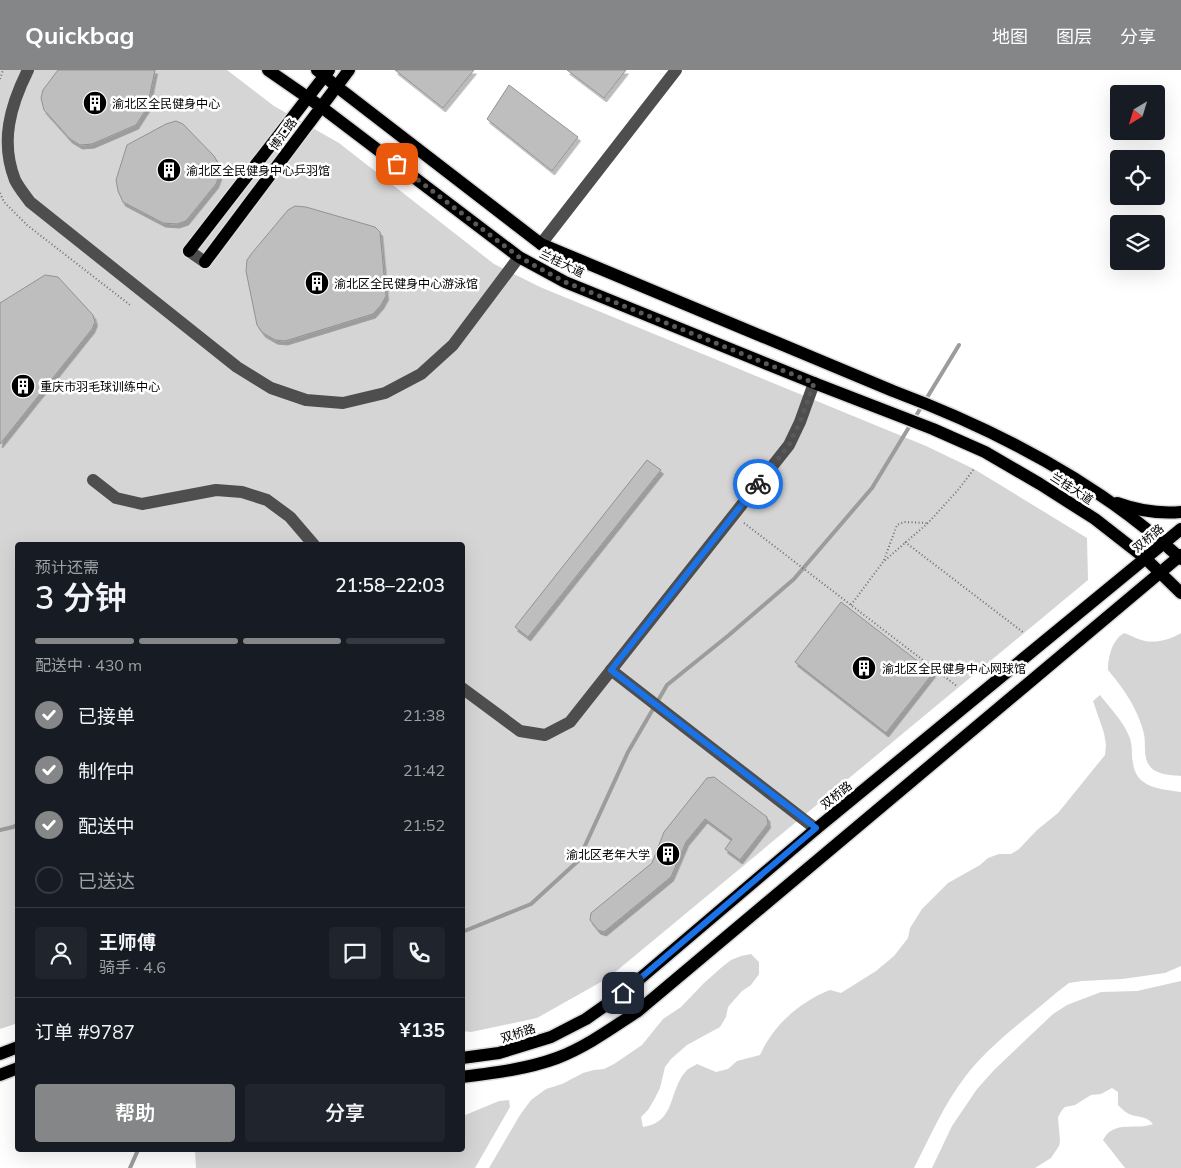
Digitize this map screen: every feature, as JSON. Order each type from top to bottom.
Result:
[{"type":"main road","name":"兰桂大道","points":[[268,70],[320,106],[519,257],[565,282],[933,429],[985,452],[1096,519],[1145,558],[1181,593]]},
{"type":"main road","name":"博汇路","points":[[206,262],[320,106],[349,70]]},
{"type":"main road","name":"兰桂大道","points":[[323,72],[336,86],[541,244],[942,410],[1051,462],[1108,500],[1180,557]]},
{"type":"main road","name":"博汇路","points":[[189,251],[307,97],[323,72]]},
{"type":"main road","points":[[1108,500],[1138,510],[1165,513],[1181,512]]},
{"type":"main road","name":"双桥路","points":[[465,1058],[499,1053],[551,1037],[586,1019],[623,993],[816,828],[1181,528]]},
{"type":"main road","points":[[465,1077],[503,1072],[558,1058],[596,1039],[638,1011],[1180,557]]},
{"type":"main road","points":[[0,1054],[15,1048]]},
{"type":"main road","points":[[0,1075],[15,1069]]},
{"type":"street","points":[[28,70],[7,118],[4,149],[14,180],[30,202],[238,367],[271,388],[306,400],[343,403],[392,390],[421,374],[453,345],[519,257]]},
{"type":"street","points":[[541,244],[674,71]]},
{"type":"street","points":[[189,251],[206,262]]},
{"type":"street","points":[[465,690],[520,731],[545,735],[570,722],[789,445],[800,422],[814,383]]},
{"type":"street","points":[[93,480],[116,498],[142,504],[216,490],[242,492],[267,500],[290,516],[312,542]]},
{"type":"street","points":[[611,670],[816,828]]},
{"type":"path","points":[[0,78],[4,70]]},
{"type":"path","points":[[0,193],[4,202],[27,225],[130,305]]},
{"type":"path","points":[[851,605],[883,562],[928,523],[974,469]]},
{"type":"path","points":[[734,515],[958,687]]},
{"type":"path","points":[[883,562],[897,525],[904,522],[928,523]]},
{"type":"path","points":[[905,542],[1024,633]]},
{"type":"shaded area","points":[[0,70],[227,70],[274,106],[339,143],[494,264],[540,287],[926,446],[974,469],[1087,538],[1088,580],[608,978],[537,1018],[471,1032],[465,1031],[465,542],[15,542],[15,1024],[0,1029]]},
{"type":"shaded area","points":[[1124,633],[1141,640],[1153,642],[1165,640],[1181,633],[1181,776],[1159,773],[1149,765],[1145,754],[1144,734],[1138,716],[1125,692],[1108,670],[1112,649],[1116,640]]},
{"type":"shaded area","points":[[1100,695],[1126,730],[1131,742],[1132,760],[1139,778],[1150,786],[1181,792],[1181,966],[1165,973],[1122,979],[1069,983],[1008,1033],[975,1065],[950,1098],[914,1168],[489,1168],[531,1100],[546,1089],[562,1084],[583,1073],[604,1069],[642,1045],[663,1019],[681,1007],[704,983],[731,960],[751,954],[759,962],[759,974],[751,985],[742,991],[728,1007],[726,1017],[720,1027],[687,1045],[671,1059],[665,1067],[660,1088],[654,1100],[641,1117],[643,1127],[654,1124],[662,1119],[671,1104],[681,1078],[689,1068],[697,1064],[716,1072],[728,1069],[737,1061],[760,1055],[772,1034],[798,1008],[830,990],[841,993],[876,971],[894,956],[908,938],[910,928],[922,909],[948,883],[980,865],[988,858],[999,854],[1011,854],[1019,849],[1037,830],[1058,813],[1105,755],[1104,733],[1093,701]]},
{"type":"shaded area","points":[[1181,981],[1181,1168],[1125,1168],[1103,1140],[1113,1130],[1119,1128],[1153,1124],[1148,1119],[1129,1114],[1123,1110],[1118,1105],[1118,1092],[1112,1088],[1101,1094],[1091,1095],[1075,1105],[1065,1107],[1062,1110],[1058,1117],[1059,1146],[1051,1158],[1035,1168],[932,1168],[952,1126],[977,1089],[995,1069],[1053,1014],[1067,1005],[1101,992],[1137,991]]},
{"type":"shaded area","points":[[509,1100],[510,1107],[475,1168],[196,1168],[195,1152],[465,1152],[465,1115],[499,1101]]},
{"type":"building","name":"渝北区全民健身中心","points":[[58,70],[155,70],[147,108],[136,125],[92,144],[80,145],[70,139],[44,110],[41,98],[43,90]]},
{"type":"building","points":[[395,70],[474,70],[443,108]]},
{"type":"building","points":[[567,70],[626,70],[604,98]]},
{"type":"building","points":[[509,85],[578,137],[552,171],[487,119]]},
{"type":"building","name":"渝北区全民健身中心乒羽馆","points":[[176,121],[183,124],[214,156],[219,165],[219,176],[216,184],[186,221],[177,224],[163,223],[123,202],[116,180],[127,145],[166,124]]},
{"type":"building","name":"渝北区全民健身中心游泳馆","points":[[295,206],[306,207],[375,227],[380,232],[386,296],[373,314],[285,341],[275,340],[263,333],[257,325],[246,271],[247,260],[288,210]]},
{"type":"building","name":"重庆市羽毛球训练中心","points":[[45,275],[58,277],[93,315],[95,322],[92,329],[0,444],[0,303]]},
{"type":"building","points":[[647,460],[661,470],[528,637],[515,627]]},
{"type":"building","name":"渝北区全民健身中心网球馆","points":[[841,602],[933,673],[886,733],[795,662]]},
{"type":"building","name":"渝北区老年大学","points":[[714,777],[767,817],[768,824],[740,860],[725,849],[732,839],[705,819],[686,842],[671,877],[604,932],[598,930],[590,920],[591,913],[652,863],[664,832],[707,778]]},
{"type":"waterway","points":[[465,931],[531,904],[578,861],[628,752],[667,685],[794,579],[872,488],[959,345]]},
{"type":"waterway","points":[[0,830],[15,826]]},
{"type":"waterway","points":[[130,1168],[137,1152]]},
{"type":"way so far","points":[[397,164],[519,257],[565,282],[814,383],[800,422],[789,445],[758,484]]},
{"type":"place","name":"渝北区全民健身中心","points":[[95,103]]},
{"type":"place","name":"渝北区全民健身中心乒羽馆","points":[[169,170]]},
{"type":"place","name":"渝北区全民健身中心游泳馆","points":[[317,283]]},
{"type":"place","name":"重庆市羽毛球训练中心","points":[[23,386]]},
{"type":"place","name":"渝北区全民健身中心网球馆","points":[[864,668]]},
{"type":"place","name":"渝北区老年大学","points":[[668,854]]},
{"type":"route","points":[[623,993],[816,828],[611,670],[758,484]]}]
